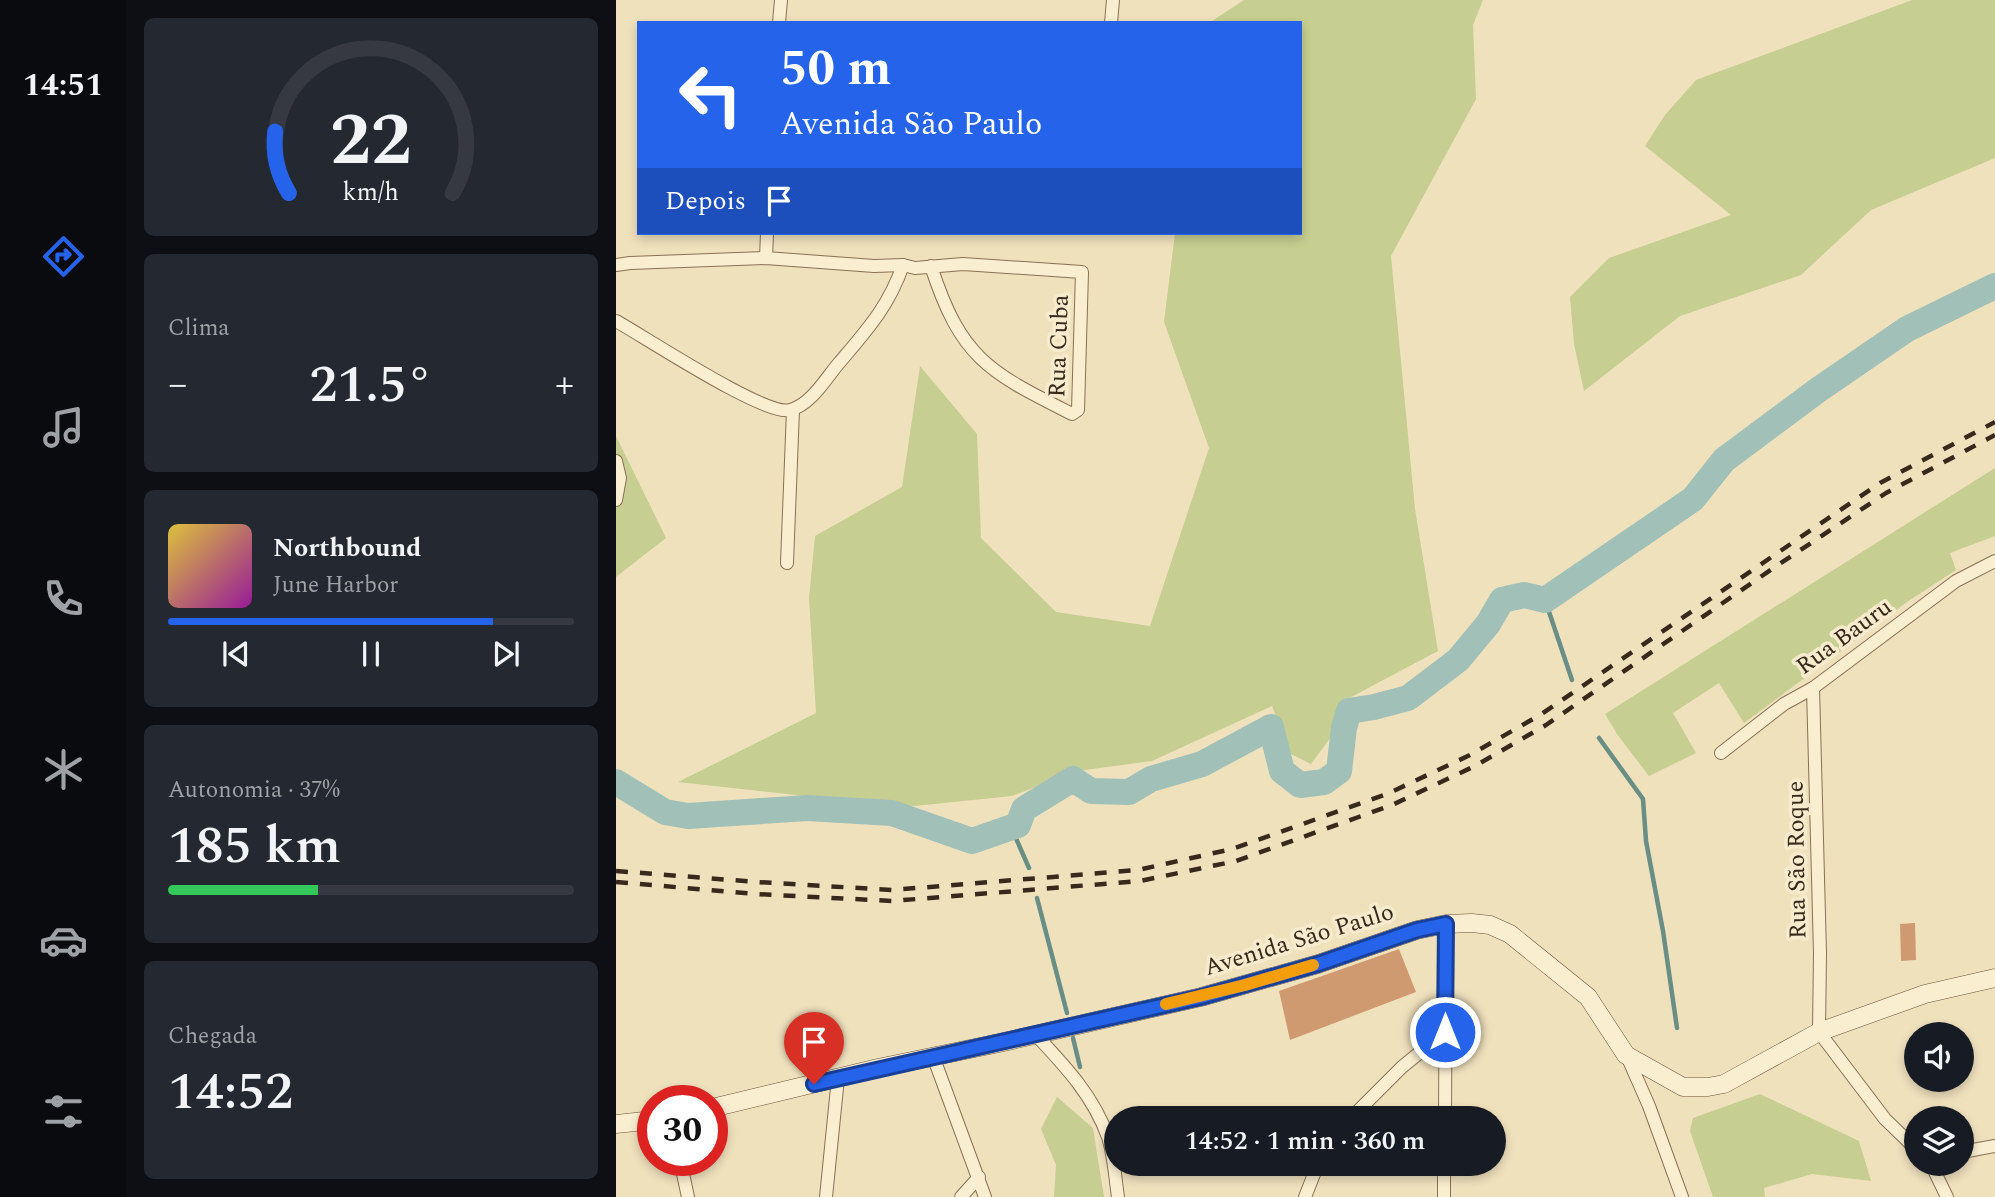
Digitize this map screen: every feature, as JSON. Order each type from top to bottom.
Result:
[{"type":"main road","name":"Avenida São Paulo","points":[[728,1104],[1245,985],[1318,964],[1417,930],[1446,924],[1490,925],[1510,934],[1588,997],[1626,1055],[1683,1087],[1724,1084],[1819,1032],[1925,994],[1995,978]]},
{"type":"main road","points":[[616,1124],[637,1122]]},
{"type":"street","points":[[779,21],[781,0]]},
{"type":"street","points":[[1111,21],[1113,0]]},
{"type":"street","points":[[766,258],[767,235]]},
{"type":"street","points":[[616,265],[630,262],[766,258],[874,266],[903,265],[915,268],[931,266]]},
{"type":"street","name":"Rua Cuba","points":[[963,264],[1082,272],[1078,410],[1072,414],[998,374],[972,350],[950,318],[931,266],[963,264]]},
{"type":"street","points":[[616,321],[769,408],[793,410],[804,404],[872,325],[895,289],[903,265]]},
{"type":"street","points":[[787,563],[793,410]]},
{"type":"street","points":[[616,461],[620,478],[616,500]]},
{"type":"street","name":"Rua Bauru","points":[[1721,753],[1784,704],[1813,688],[1956,581],[1995,561]]},
{"type":"street","name":"Rua São Roque","points":[[1813,688],[1820,940],[1819,1032]]},
{"type":"street","points":[[1445,1106],[1446,924]]},
{"type":"street","points":[[1363,1106],[1402,1067],[1445,1032]]},
{"type":"street","points":[[1819,1032],[1885,1119],[1904,1137]]},
{"type":"street","points":[[1035,1034],[1077,1079],[1097,1112],[1112,1154],[1118,1197]]},
{"type":"street","points":[[1626,1055],[1649,1106],[1682,1197]]},
{"type":"street","points":[[933,1056],[985,1197]]},
{"type":"street","points":[[827,1197],[838,1078]]},
{"type":"street","points":[[1974,1150],[1995,1146]]},
{"type":"street","points":[[683,1176],[688,1197]]},
{"type":"street","points":[[1305,1197],[1313,1176]]},
{"type":"street","points":[[1444,1176],[1444,1197]]},
{"type":"street","points":[[1937,1176],[1947,1197]]},
{"type":"street","points":[[961,1197],[979,1177]]},
{"type":"green space","points":[[1244,0],[1483,0],[1473,25],[1476,99],[1391,256],[1415,509],[1438,651],[1340,703],[1337,729],[1311,764],[1291,754],[1272,706],[1152,761],[1077,771],[1012,796],[905,807],[678,782],[816,713],[809,598],[815,536],[902,487],[920,366],[977,434],[981,538],[1056,612],[1150,626],[1209,448],[1164,322],[1175,235],[1302,235],[1302,21],[1212,21]]},
{"type":"green space","points":[[1912,0],[1995,0],[1995,158],[1871,210],[1801,275],[1680,316],[1584,391],[1574,344],[1570,297],[1609,258],[1731,215],[1645,146],[1665,115],[1696,80]]},
{"type":"green space","points":[[616,436],[666,538],[616,577]]},
{"type":"green space","points":[[1995,468],[1995,536],[1950,553],[1956,570],[1907,602],[1744,723],[1719,683],[1673,713],[1696,753],[1649,776],[1605,714]]},
{"type":"green space","points":[[1760,1094],[1859,1141],[1871,1181],[1812,1174],[1764,1188],[1765,1197],[1713,1197],[1690,1131],[1693,1118]]},
{"type":"green space","points":[[1057,1097],[1093,1128],[1104,1197],[1054,1197],[1056,1165],[1041,1129]]},
{"type":"building","points":[[1915,923],[1916,960],[1901,961],[1900,924]]},
{"type":"building","points":[[1399,949],[1416,992],[1290,1040],[1279,991]]},
{"type":"waterway","points":[[616,782],[665,812],[688,816],[807,808],[892,813],[972,841],[1018,825],[1024,809],[1073,779],[1091,791],[1129,792],[1151,779],[1202,764],[1271,727],[1282,771],[1300,785],[1324,782],[1339,771],[1344,728],[1349,711],[1408,698],[1458,660],[1488,624],[1502,600],[1524,595],[1545,600],[1693,499],[1724,460],[1818,390],[1907,329],[1995,286]]},
{"type":"waterway","points":[[1545,600],[1572,680]]},
{"type":"waterway","points":[[1599,738],[1643,799],[1646,841],[1677,1028]]},
{"type":"waterway","points":[[1011,827],[1029,868]]},
{"type":"waterway","points":[[1037,898],[1067,1013]]},
{"type":"waterway","points":[[1073,1038],[1080,1067]]},
{"type":"railway","points":[[616,871],[892,890],[1138,870],[1232,849],[1387,794],[1470,755],[1540,715],[1880,483],[1995,422]]},
{"type":"railway","points":[[616,882],[756,894],[892,901],[1140,881],[1236,861],[1392,805],[1475,766],[1546,725],[1886,493],[1995,435]]},
{"type":"slow traffic","points":[[1166,1004],[1201,997],[1313,965]]},
{"type":"route","points":[[814,1084],[1201,997],[1318,964],[1417,930],[1446,924],[1445,1032]]}]
